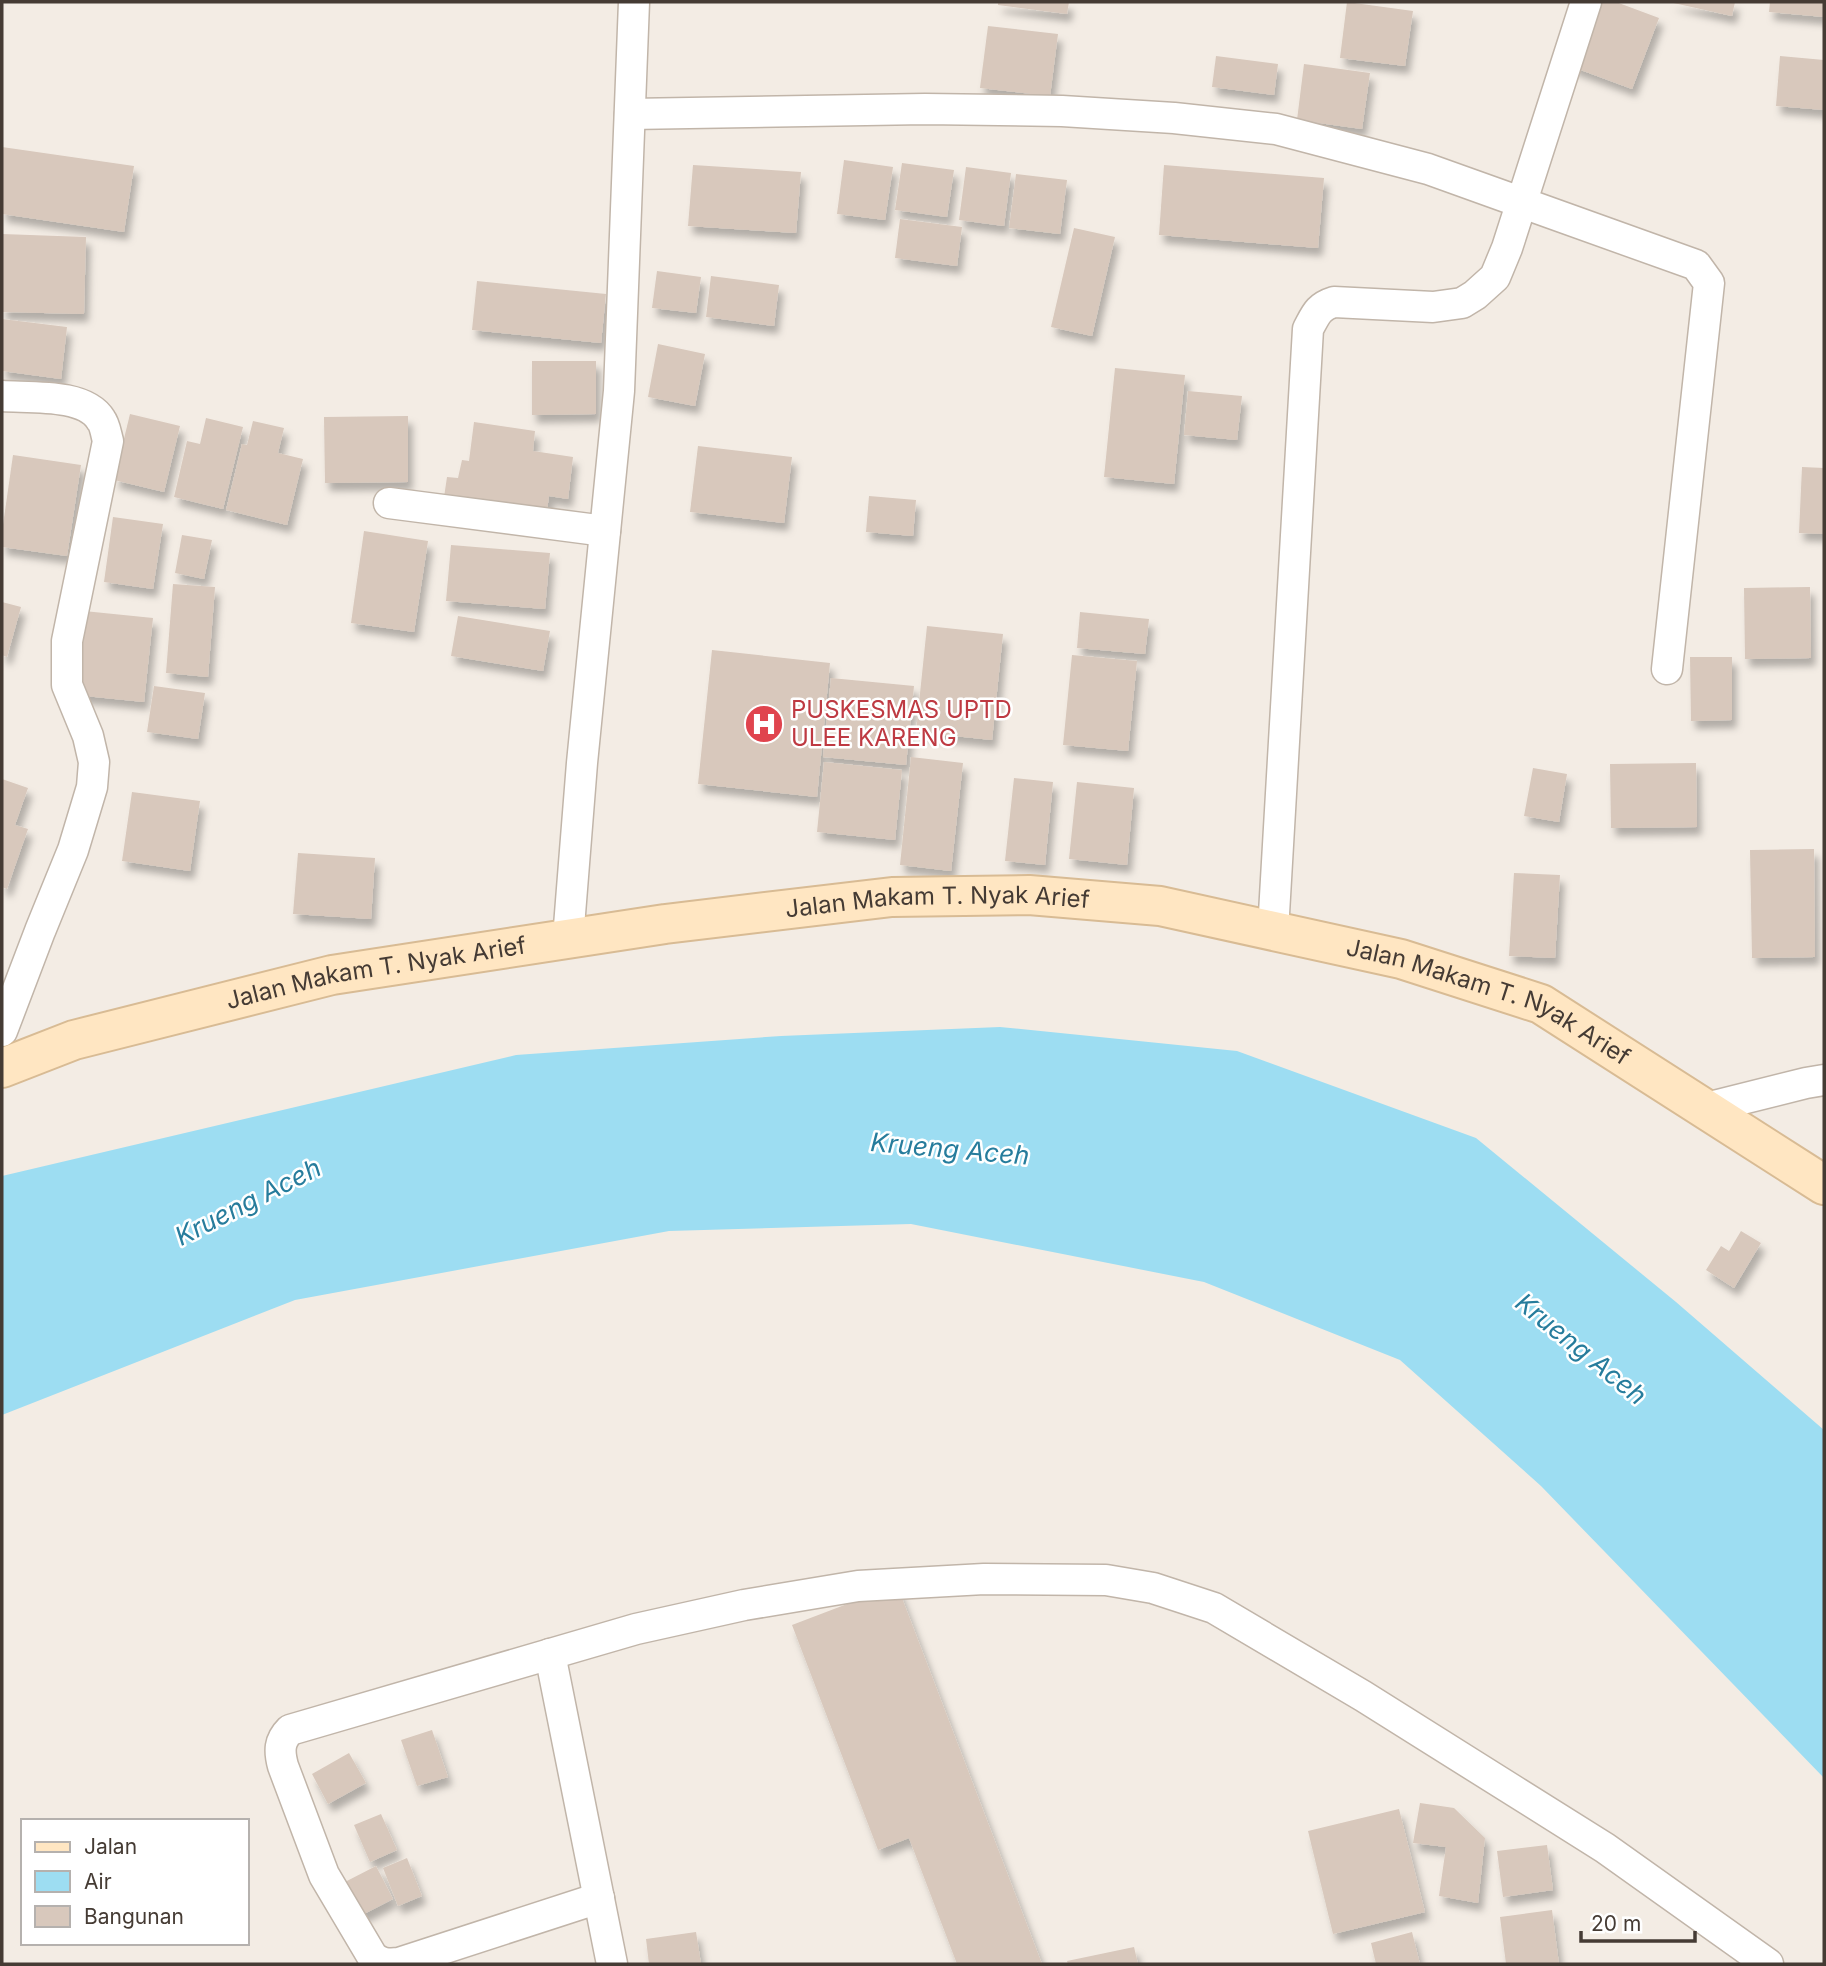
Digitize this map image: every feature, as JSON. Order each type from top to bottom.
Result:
[{"type":"street","points":[[568,939],[582,763],[619,391],[634,2]]},
{"type":"street","points":[[1273,931],[1308,329],[1322,306],[1334,303],[1433,307],[1462,303],[1495,277],[1507,248],[1587,2]]},
{"type":"street","points":[[630,114],[925,109],[1062,111],[1174,117],[1276,129],[1428,169],[1696,265],[1709,283],[1667,669]]},
{"type":"street","points":[[2,396],[76,401],[92,410],[102,420],[107,441],[67,641],[66,685],[88,736],[94,762],[92,787],[73,850],[2,1031]]},
{"type":"street","points":[[390,503],[605,531]]},
{"type":"street","name":"Jalan Makam T. Nyak Arief","points":[[2,1068],[75,1040],[332,975],[665,924],[892,897],[1029,895],[1160,906],[1401,959],[1541,1004],[1824,1185]]},
{"type":"street","points":[[2,1046],[75,1040]]},
{"type":"street","points":[[1706,1108],[1824,1080]]},
{"type":"street","points":[[599,1898],[399,1963],[385,1964],[377,1961],[324,1875],[280,1755],[284,1736],[290,1730],[636,1629],[744,1605],[858,1586],[984,1579],[1106,1580],[1153,1588],[1214,1608],[1363,1696],[1605,1848],[1768,1964]]},
{"type":"street","points":[[550,1654],[612,1964]]},
{"type":"water","name":"Krueng Aceh","points":[[1000,1027],[1237,1051],[1476,1138],[1676,1302],[1824,1430],[1824,1778],[1541,1486],[1400,1360],[1204,1282],[911,1224],[669,1231],[295,1300],[2,1415],[2,1176],[516,1055],[781,1036]]},
{"type":"building","points":[[998,2],[1069,2],[1067,14],[998,5]]},
{"type":"building","points":[[1347,2],[1413,11],[1405,66],[1340,58]]},
{"type":"building","points":[[1594,2],[1616,2],[1659,18],[1632,89],[1570,66]]},
{"type":"building","points":[[1669,2],[1735,2],[1732,16]]},
{"type":"building","points":[[1770,2],[1824,2],[1824,17],[1769,12]]},
{"type":"building","points":[[988,26],[1058,34],[1050,96],[980,88]]},
{"type":"building","points":[[1216,56],[1278,64],[1274,95],[1212,87]]},
{"type":"building","points":[[1780,56],[1824,60],[1824,110],[1776,106]]},
{"type":"building","points":[[1304,64],[1370,73],[1362,129],[1297,120]]},
{"type":"building","points":[[2,147],[134,166],[124,232],[2,214]]},
{"type":"building","points":[[844,160],[893,167],[885,220],[837,214]]},
{"type":"building","points":[[902,163],[954,170],[947,217],[895,210]]},
{"type":"building","points":[[693,165],[801,172],[796,233],[688,226]]},
{"type":"building","points":[[1164,165],[1324,178],[1318,248],[1159,235]]},
{"type":"building","points":[[966,167],[1011,173],[1004,226],[959,220]]},
{"type":"building","points":[[1016,174],[1067,180],[1060,234],[1009,228]]},
{"type":"building","points":[[900,219],[962,227],[957,266],[895,258]]},
{"type":"building","points":[[1074,228],[1115,237],[1092,336],[1051,327]]},
{"type":"building","points":[[2,234],[86,237],[84,314],[2,312]]},
{"type":"building","points":[[657,271],[701,277],[696,313],[652,308]]},
{"type":"building","points":[[711,276],[779,285],[774,326],[706,317]]},
{"type":"building","points":[[477,281],[606,294],[601,343],[472,330]]},
{"type":"building","points":[[2,319],[67,327],[61,379],[2,371]]},
{"type":"building","points":[[658,344],[705,354],[695,406],[648,397]]},
{"type":"building","points":[[532,361],[596,361],[596,414],[532,415]]},
{"type":"building","points":[[1115,368],[1185,375],[1174,484],[1104,477]]},
{"type":"building","points":[[1188,391],[1242,396],[1237,440],[1184,435]]},
{"type":"building","points":[[130,414],[180,426],[164,492],[114,480]]},
{"type":"building","points":[[408,416],[408,482],[325,483],[324,417]]},
{"type":"building","points":[[206,418],[243,427],[223,509],[174,497],[187,441],[200,444]]},
{"type":"building","points":[[253,421],[284,428],[278,453],[303,459],[287,525],[226,510],[242,444],[247,445]]},
{"type":"building","points":[[474,422],[535,431],[533,451],[573,457],[568,499],[549,496],[546,518],[443,504],[447,477],[458,478],[462,460],[469,461]]},
{"type":"building","points":[[698,446],[792,457],[784,523],[690,512]]},
{"type":"building","points":[[13,455],[81,465],[67,556],[2,547]]},
{"type":"building","points":[[1802,467],[1824,468],[1824,534],[1799,533]]},
{"type":"building","points":[[869,496],[916,500],[913,536],[866,532]]},
{"type":"building","points":[[113,517],[163,524],[153,589],[104,582]]},
{"type":"building","points":[[364,531],[428,541],[414,632],[351,623]]},
{"type":"building","points":[[182,535],[212,540],[204,579],[175,573]]},
{"type":"building","points":[[451,545],[550,553],[545,609],[446,601]]},
{"type":"building","points":[[173,584],[215,587],[208,677],[166,673]]},
{"type":"building","points":[[1810,587],[1811,658],[1745,659],[1744,588]]},
{"type":"building","points":[[2,602],[21,607],[7,657],[2,655]]},
{"type":"building","points":[[84,611],[153,618],[144,702],[75,695]]},
{"type":"building","points":[[1080,612],[1149,619],[1145,654],[1077,648]]},
{"type":"building","points":[[458,616],[550,631],[543,671],[451,656]]},
{"type":"building","points":[[927,626],[1003,634],[992,740],[916,732]]},
{"type":"building","name":"PUSKESMAS UPTD ULEE KARENG","points":[[712,650],[830,663],[817,797],[698,784]]},
{"type":"building","points":[[1072,655],[1137,661],[1128,751],[1063,745]]},
{"type":"building","points":[[1690,657],[1732,657],[1732,720],[1691,721]]},
{"type":"building","points":[[831,678],[914,686],[906,765],[823,757]]},
{"type":"building","points":[[154,686],[205,693],[198,739],[147,732]]},
{"type":"building","points":[[911,757],[963,763],[951,871],[900,865]]},
{"type":"building","points":[[824,762],[902,770],[895,840],[817,832]]},
{"type":"building","points":[[1696,763],[1697,827],[1611,828],[1610,764]]},
{"type":"building","points":[[1533,768],[1567,774],[1559,822],[1524,816]]},
{"type":"building","points":[[1014,778],[1053,782],[1045,865],[1005,861]]},
{"type":"building","points":[[2,779],[28,788],[15,825],[28,829],[7,889],[2,887]]},
{"type":"building","points":[[1077,782],[1134,788],[1127,865],[1069,859]]},
{"type":"building","points":[[132,792],[200,801],[190,871],[122,861]]},
{"type":"building","points":[[1814,849],[1815,957],[1752,958],[1750,850]]},
{"type":"building","points":[[298,853],[375,858],[371,919],[293,914]]},
{"type":"building","points":[[1514,873],[1560,875],[1555,958],[1509,956]]},
{"type":"building","points":[[1741,1231],[1761,1243],[1734,1288],[1706,1270],[1721,1246],[1729,1251]]},
{"type":"building","points":[[897,1585],[1042,1964],[957,1964],[909,1838],[878,1850],[792,1625]]},
{"type":"building","points":[[432,1730],[448,1777],[417,1786],[401,1740]]},
{"type":"building","points":[[349,1753],[366,1783],[328,1804],[312,1774]]},
{"type":"building","points":[[1420,1803],[1454,1808],[1485,1838],[1478,1903],[1439,1896],[1446,1847],[1413,1843]]},
{"type":"building","points":[[1399,1809],[1425,1912],[1333,1934],[1308,1831]]},
{"type":"building","points":[[381,1814],[397,1850],[370,1862],[354,1825]]},
{"type":"building","points":[[1547,1845],[1553,1890],[1503,1897],[1497,1851]]},
{"type":"building","points":[[407,1858],[422,1896],[398,1906],[383,1868]]},
{"type":"building","points":[[376,1866],[393,1899],[360,1916],[343,1883]]},
{"type":"building","points":[[1552,1910],[1559,1964],[1506,1964],[1500,1917]]},
{"type":"building","points":[[696,1932],[701,1964],[649,1964],[646,1939]]},
{"type":"building","points":[[1412,1932],[1420,1964],[1376,1964],[1371,1943]]},
{"type":"building","points":[[1134,1947],[1138,1964],[1068,1964],[1067,1961]]},
{"type":"place","name":"PUSKESMAS UPTD ULEE KARENG","points":[[764,724]]}]
